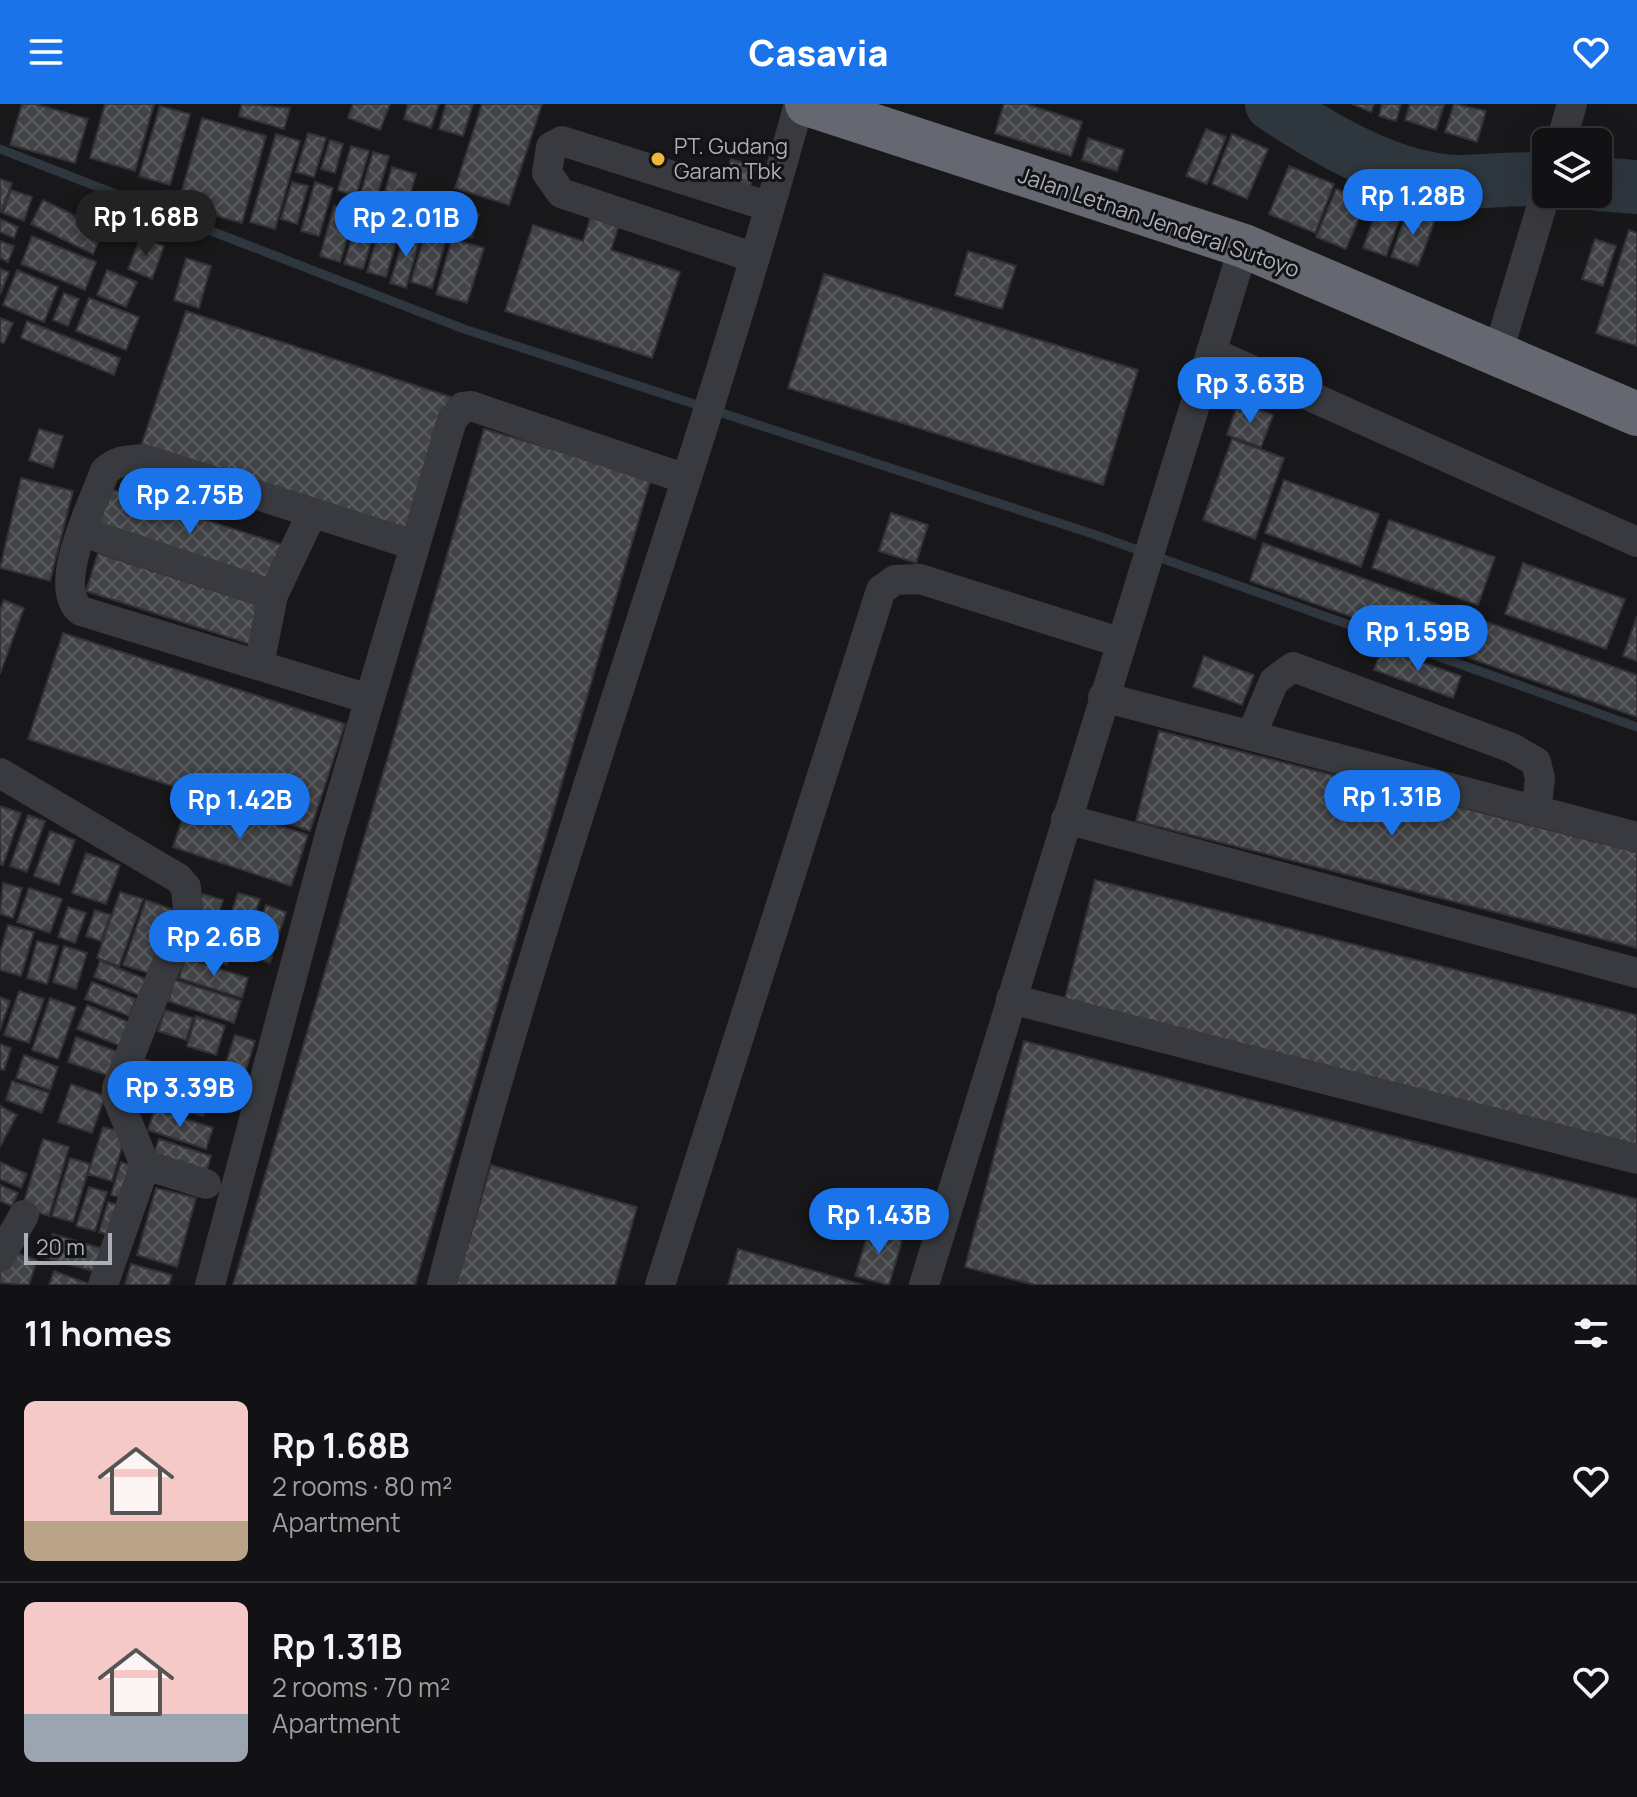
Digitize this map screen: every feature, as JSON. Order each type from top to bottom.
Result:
[{"type":"highway","name":"Jalan Letnan Jenderal Sutoyo","points":[[807,104],[1244,246],[1637,414]]},
{"type":"street","points":[[442,1285],[479,1141],[700,433],[713,400],[799,104]]},
{"type":"street","points":[[755,258],[561,193],[547,173],[551,147],[562,141],[770,207]]},
{"type":"street","points":[[1498,352],[1541,208]]},
{"type":"street","points":[[924,1285],[1119,642],[1244,246]]},
{"type":"street","points":[[1211,352],[1637,542]]},
{"type":"street","points":[[210,1285],[330,834],[452,420],[467,406],[686,479]]},
{"type":"street","points":[[369,699],[81,611],[73,605],[69,572],[105,471],[127,460],[144,459],[414,545]]},
{"type":"street","points":[[259,665],[273,595],[312,513]]},
{"type":"street","points":[[83,532],[273,595]]},
{"type":"street","points":[[660,1285],[881,590],[895,580],[920,579],[1119,642]]},
{"type":"street","points":[[1251,736],[1274,681],[1293,667],[1512,748],[1536,762],[1540,779],[1536,811]]},
{"type":"street","points":[[1103,697],[1637,837]]},
{"type":"street","points":[[0,773],[178,878],[186,887],[188,910],[117,1088],[117,1097],[145,1165],[103,1285]]},
{"type":"street","points":[[1066,819],[1637,973]]},
{"type":"street","points":[[1011,999],[1637,1159]]},
{"type":"street","points":[[145,1165],[206,1184]]},
{"type":"street","points":[[0,1257],[24,1215]]},
{"type":"building","points":[[22,104],[35,104],[88,119],[75,163],[10,145]]},
{"type":"building","points":[[105,104],[154,104],[135,171],[90,158]]},
{"type":"building","points":[[242,104],[290,108],[284,129],[239,116]]},
{"type":"building","points":[[353,104],[390,104],[380,130],[348,118]]},
{"type":"building","points":[[408,104],[439,104],[431,128],[404,119]]},
{"type":"building","points":[[446,104],[473,104],[463,136],[439,129]]},
{"type":"building","points":[[482,104],[542,104],[509,205],[455,188]]},
{"type":"building","points":[[1004,104],[1026,104],[1082,122],[1071,156],[995,133]]},
{"type":"building","points":[[1352,104],[1374,104],[1371,112]]},
{"type":"building","points":[[1382,104],[1401,104],[1396,121],[1379,116]]},
{"type":"building","points":[[1410,104],[1444,105],[1436,130],[1405,120]]},
{"type":"building","points":[[1454,104],[1486,111],[1477,142],[1445,132]]},
{"type":"building","points":[[160,106],[190,114],[170,185],[139,176]]},
{"type":"building","points":[[202,118],[266,136],[242,223],[178,205]]},
{"type":"building","points":[[1206,129],[1226,137],[1207,184],[1186,176]]},
{"type":"building","points":[[308,133],[326,138],[314,177],[296,172]]},
{"type":"building","points":[[276,134],[300,141],[275,229],[250,222]]},
{"type":"building","points":[[1232,134],[1268,149],[1247,199],[1212,184]]},
{"type":"building","points":[[1088,138],[1124,150],[1117,171],[1082,160]]},
{"type":"building","points":[[330,140],[343,144],[335,173],[321,169]]},
{"type":"building","points":[[351,146],[369,151],[356,196],[338,190]]},
{"type":"building","points":[[373,152],[389,156],[373,210],[357,206]]},
{"type":"building","points":[[731,159],[756,167],[749,190],[724,182]]},
{"type":"building","points":[[1289,166],[1334,184],[1315,233],[1269,214]]},
{"type":"building","points":[[392,167],[416,174],[406,210],[382,203]]},
{"type":"building","points":[[0,179],[12,183],[1,212],[0,212]]},
{"type":"building","points":[[292,182],[308,186],[297,224],[281,219]]},
{"type":"building","points":[[315,182],[333,188],[319,236],[301,231]]},
{"type":"building","points":[[1336,189],[1366,201],[1346,249],[1316,237]]},
{"type":"building","points":[[11,190],[32,197],[24,221],[3,213]]},
{"type":"building","points":[[1382,196],[1405,204],[1386,256],[1363,248]]},
{"type":"building","points":[[420,198],[479,214],[472,238],[413,221]]},
{"type":"building","points":[[43,200],[104,230],[93,254],[31,224]]},
{"type":"building","points":[[334,206],[355,212],[340,262],[320,256]]},
{"type":"building","points":[[1409,207],[1436,217],[1418,266],[1391,257]]},
{"type":"building","points":[[593,209],[621,219],[611,250],[680,272],[652,358],[505,311],[533,225],[583,241]]},
{"type":"building","points":[[359,214],[378,220],[363,269],[344,264]]},
{"type":"building","points":[[383,216],[402,222],[386,277],[367,272]]},
{"type":"building","points":[[0,219],[18,227],[14,238],[0,232]]},
{"type":"building","points":[[406,230],[421,234],[406,288],[390,283]]},
{"type":"building","points":[[1629,230],[1637,233],[1637,346],[1596,333]]},
{"type":"building","points":[[32,236],[96,262],[85,290],[21,264]]},
{"type":"building","points":[[141,237],[164,246],[152,279],[128,269]]},
{"type":"building","points":[[424,237],[445,243],[432,288],[411,282]]},
{"type":"building","points":[[452,239],[484,248],[467,303],[436,294]]},
{"type":"building","points":[[1595,239],[1616,246],[1603,286],[1582,279]]},
{"type":"building","points":[[0,241],[14,246],[8,262],[0,258]]},
{"type":"building","points":[[968,251],[1016,266],[1002,309],[955,295]]},
{"type":"building","points":[[186,258],[211,266],[199,308],[174,300]]},
{"type":"building","points":[[0,269],[9,272],[0,295]]},
{"type":"building","points":[[17,270],[58,287],[44,322],[3,305]]},
{"type":"building","points":[[107,270],[137,282],[126,307],[97,295]]},
{"type":"building","points":[[824,274],[1138,370],[1103,485],[788,388]]},
{"type":"building","points":[[64,293],[79,299],[68,326],[53,320]]},
{"type":"building","points":[[89,298],[139,317],[126,350],[76,331]]},
{"type":"building","points":[[186,311],[451,397],[407,532],[141,446]]},
{"type":"building","points":[[0,318],[13,323],[4,343],[0,342]]},
{"type":"building","points":[[27,321],[120,358],[114,375],[21,338]]},
{"type":"building","points":[[1238,403],[1273,415],[1261,447],[1227,435]]},
{"type":"building","points":[[39,429],[63,436],[53,468],[29,460]]},
{"type":"building","points":[[484,429],[651,478],[415,1285],[233,1285]]},
{"type":"building","points":[[1232,439],[1284,458],[1255,539],[1203,520]]},
{"type":"building","points":[[21,478],[73,491],[50,581],[0,568]]},
{"type":"building","points":[[1284,480],[1379,514],[1361,567],[1265,533]]},
{"type":"building","points":[[107,488],[286,546],[273,583],[94,525]]},
{"type":"building","points":[[891,513],[928,525],[916,563],[879,551]]},
{"type":"building","points":[[1389,520],[1495,557],[1478,605],[1372,568]]},
{"type":"building","points":[[1263,543],[1637,675],[1637,717],[1250,581]]},
{"type":"building","points":[[98,553],[268,608],[256,646],[86,591]]},
{"type":"building","points":[[1523,563],[1625,599],[1606,649],[1505,614]]},
{"type":"building","points":[[4,600],[24,608],[0,674],[0,610]]},
{"type":"building","points":[[1637,616],[1637,661],[1623,656]]},
{"type":"building","points":[[63,633],[345,724],[310,831],[28,739]]},
{"type":"building","points":[[1382,648],[1461,676],[1453,698],[1374,670]]},
{"type":"building","points":[[1204,656],[1254,675],[1242,705],[1193,687]]},
{"type":"building","points":[[1159,731],[1637,852],[1637,948],[1136,821]]},
{"type":"building","points":[[190,796],[308,835],[291,886],[173,847]]},
{"type":"building","points":[[0,806],[21,813],[3,865],[0,864]]},
{"type":"building","points":[[28,815],[45,821],[27,872],[10,866]]},
{"type":"building","points":[[50,831],[75,840],[59,885],[34,876]]},
{"type":"building","points":[[86,853],[120,865],[106,904],[72,893]]},
{"type":"building","points":[[1095,880],[1637,1015],[1637,1153],[1062,1010]]},
{"type":"building","points":[[3,883],[22,888],[13,918],[0,914]]},
{"type":"building","points":[[29,888],[62,899],[50,933],[17,922]]},
{"type":"building","points":[[120,892],[143,899],[119,966],[97,958]]},
{"type":"building","points":[[238,893],[260,899],[250,927],[229,920]]},
{"type":"building","points":[[203,894],[223,900],[216,922],[195,916]]},
{"type":"building","points":[[146,900],[177,911],[155,975],[123,965]]},
{"type":"building","points":[[266,905],[286,912],[270,963],[249,956]]},
{"type":"building","points":[[68,907],[86,913],[75,943],[58,937]]},
{"type":"building","points":[[95,910],[110,915],[101,941],[86,936]]},
{"type":"building","points":[[192,922],[236,937],[227,965],[182,950]]},
{"type":"building","points":[[8,925],[34,932],[21,976],[0,970],[0,953]]},
{"type":"building","points":[[37,941],[58,946],[47,984],[27,978]]},
{"type":"building","points":[[64,946],[87,953],[76,989],[53,982]]},
{"type":"building","points":[[185,958],[248,978],[242,998],[179,978]]},
{"type":"building","points":[[100,961],[153,982],[146,998],[94,977]]},
{"type":"building","points":[[175,980],[241,1001],[234,1023],[168,1001]]},
{"type":"building","points":[[92,982],[136,999],[129,1016],[85,999]]},
{"type":"building","points":[[19,991],[44,999],[29,1043],[4,1035]]},
{"type":"building","points":[[0,997],[10,1001],[0,1030]]},
{"type":"building","points":[[50,998],[76,1007],[58,1059],[32,1050]]},
{"type":"building","points":[[87,1005],[131,1023],[121,1046],[77,1029]]},
{"type":"building","points":[[165,1010],[193,1018],[186,1040],[158,1031]]},
{"type":"building","points":[[196,1016],[225,1026],[216,1055],[187,1046]]},
{"type":"building","points":[[235,1035],[255,1041],[236,1100],[216,1093]]},
{"type":"building","points":[[76,1037],[124,1054],[116,1078],[68,1062]]},
{"type":"building","points":[[1024,1041],[1637,1199],[1637,1285],[1035,1285],[965,1267]]},
{"type":"building","points":[[0,1044],[11,1048],[4,1070],[0,1069]]},
{"type":"building","points":[[24,1055],[58,1067],[50,1090],[16,1078]]},
{"type":"building","points":[[143,1059],[214,1082],[203,1116],[133,1093]]},
{"type":"building","points":[[12,1081],[49,1093],[42,1113],[6,1100]]},
{"type":"building","points":[[71,1084],[105,1096],[92,1133],[58,1122]]},
{"type":"building","points":[[0,1106],[17,1115],[0,1147]]},
{"type":"building","points":[[155,1109],[213,1128],[206,1149],[148,1130]]},
{"type":"building","points":[[103,1127],[126,1133],[112,1181],[88,1174]]},
{"type":"building","points":[[43,1139],[69,1147],[49,1216],[22,1208]]},
{"type":"building","points":[[159,1139],[211,1156],[204,1179],[151,1162]]},
{"type":"building","points":[[70,1158],[90,1164],[73,1222],[52,1216]]},
{"type":"building","points":[[0,1162],[27,1174],[21,1188],[0,1179]]},
{"type":"building","points":[[121,1162],[141,1168],[132,1200],[111,1195]]},
{"type":"building","points":[[491,1165],[637,1207],[615,1285],[456,1285]]},
{"type":"building","points":[[0,1185],[18,1193],[12,1206],[0,1201]]},
{"type":"building","points":[[89,1187],[107,1192],[95,1231],[76,1226]]},
{"type":"building","points":[[156,1188],[196,1198],[177,1267],[137,1255]]},
{"type":"building","points":[[108,1202],[125,1207],[116,1237],[99,1232]]},
{"type":"building","points":[[870,1227],[903,1237],[889,1285],[855,1276]]},
{"type":"building","points":[[53,1234],[110,1251],[103,1274],[46,1258]]},
{"type":"building","points":[[7,1249],[37,1260],[29,1285],[0,1283],[0,1268]]},
{"type":"building","points":[[738,1249],[863,1285],[728,1285]]},
{"type":"building","points":[[131,1264],[172,1275],[169,1285],[125,1285]]},
{"type":"building","points":[[54,1271],[92,1285],[49,1285]]},
{"type":"waterway","points":[[1272,104],[1337,144],[1410,174],[1459,182],[1532,179]]},
{"type":"waterway","points":[[0,149],[464,329],[1093,534],[1637,727]]},
{"type":"waterway","points":[[1612,185],[1637,187]]},
{"type":"place","name":"PT. Gudang Garam Tbk","points":[[658,159]]}]
